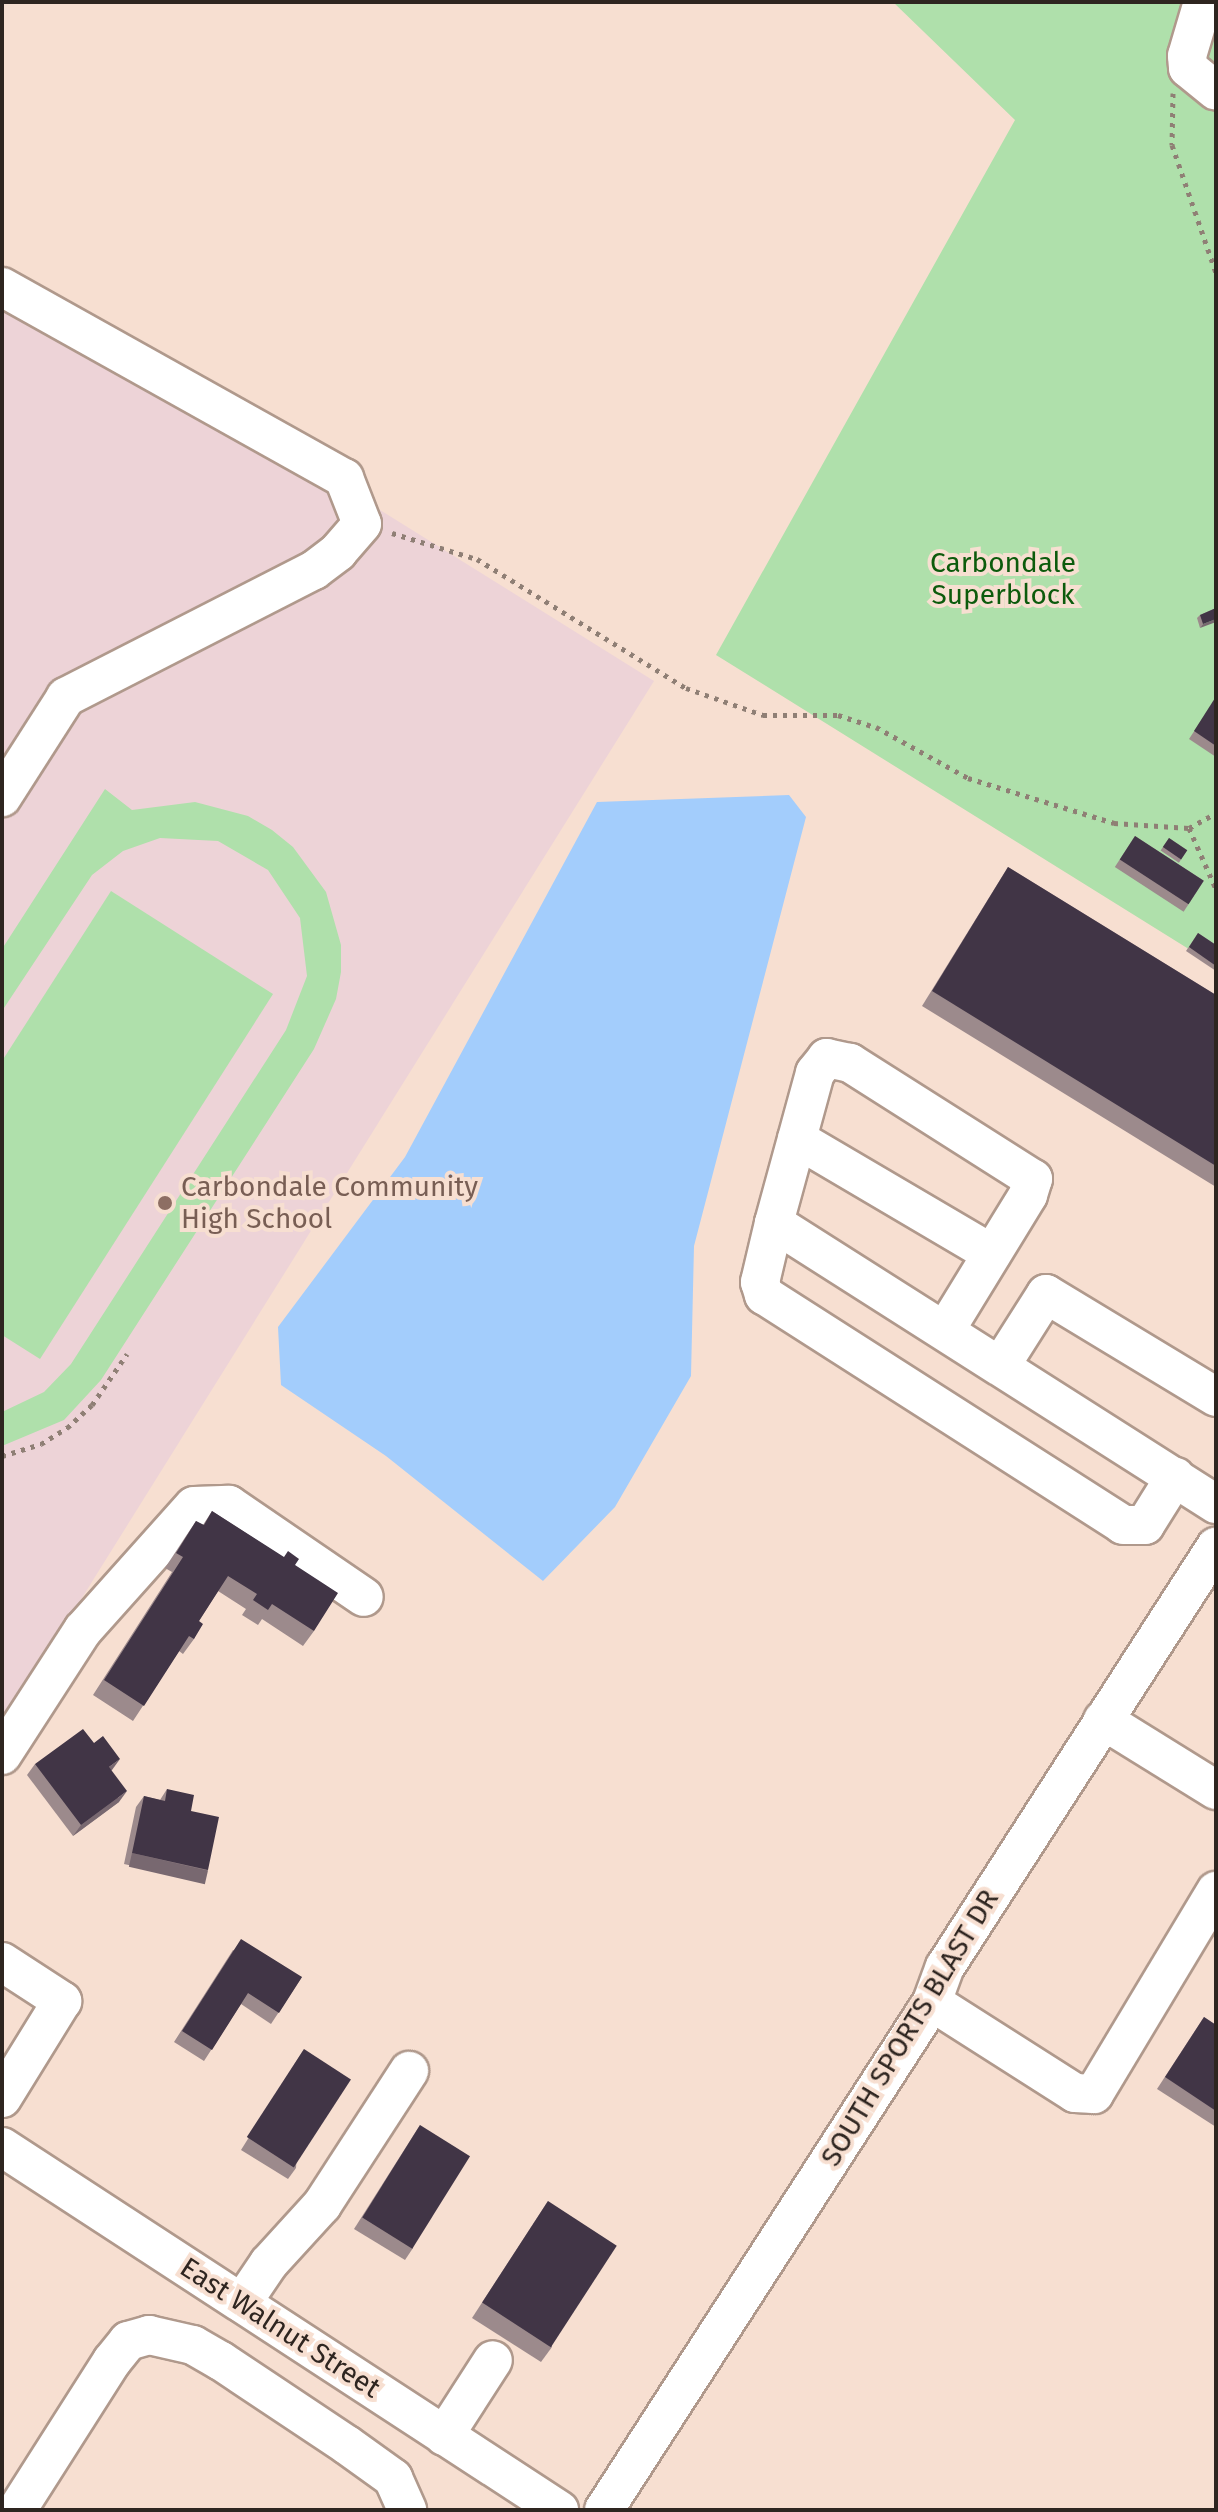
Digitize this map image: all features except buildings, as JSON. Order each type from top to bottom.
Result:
[{"type":"street","points":[[1202,79],[1187,56],[1203,2]]},
{"type":"street","points":[[2,287],[344,478],[362,524],[338,552],[314,570],[66,697],[2,797]]},
{"type":"street","points":[[946,1329],[1033,1186],[1028,1172],[838,1056],[819,1063],[760,1282],[764,1295],[1123,1525],[1145,1525],[1175,1477]]},
{"type":"street","points":[[797,1139],[992,1254]]},
{"type":"street","points":[[774,1223],[946,1329],[1216,1504]]},
{"type":"street","points":[[1001,1365],[1046,1294],[1216,1397]]},
{"type":"street","points":[[2,1755],[83,1630],[194,1506],[229,1505],[364,1597]]},
{"type":"street","name":"SOUTH SPORTS BLAST DR","points":[[604,2510],[932,2002],[945,1967],[1216,1547]]},
{"type":"street","points":[[1103,1720],[1216,1790]]},
{"type":"street","points":[[932,2002],[1075,2093],[1094,2094],[1216,1891]]},
{"type":"street","points":[[2,1962],[62,2001],[2,2098]]},
{"type":"street","points":[[242,2303],[269,2263],[322,2205],[409,2071]]},
{"type":"street","name":"East Walnut Street","points":[[2,2147],[559,2510]]},
{"type":"street","points":[[17,2510],[112,2361],[128,2341],[149,2335],[193,2345],[347,2445],[393,2478],[407,2510]]},
{"type":"street","points":[[444,2436],[493,2360]]},
{"type":"path","points":[[1202,79],[1173,92],[1172,145],[1216,273]]},
{"type":"path","points":[[362,524],[477,559],[686,688],[763,715],[838,715],[876,727],[968,778],[1114,823],[1189,828],[1216,813]]},
{"type":"path","points":[[1189,828],[1216,889]]},
{"type":"path","points":[[2,1456],[41,1444],[67,1428],[92,1405],[127,1354]]},
{"type":"shaded area","name":"Carbondale Community High School","points":[[2,274],[654,681],[2,1726]]},
{"type":"green space","name":"Carbondale Superblock","points":[[893,2],[1216,2],[1216,966],[716,655],[1015,120]]},
{"type":"green space","points":[[105,789],[132,810],[195,802],[248,816],[272,830],[293,847],[326,892],[341,945],[341,972],[336,999],[314,1049],[101,1380],[64,1420],[2,1446],[2,1412],[44,1392],[71,1364],[286,1030],[307,976],[300,918],[268,870],[218,841],[160,838],[123,851],[92,875],[2,1011],[2,949]]},
{"type":"green space","points":[[111,891],[273,994],[40,1359],[2,1335],[2,1061]]},
{"type":"water","points":[[789,795],[806,817],[694,1246],[691,1376],[615,1507],[543,1581],[386,1456],[281,1385],[278,1327],[405,1157],[597,802]]},
{"type":"place","name":"Carbondale Community High School","points":[[165,1203]]}]
